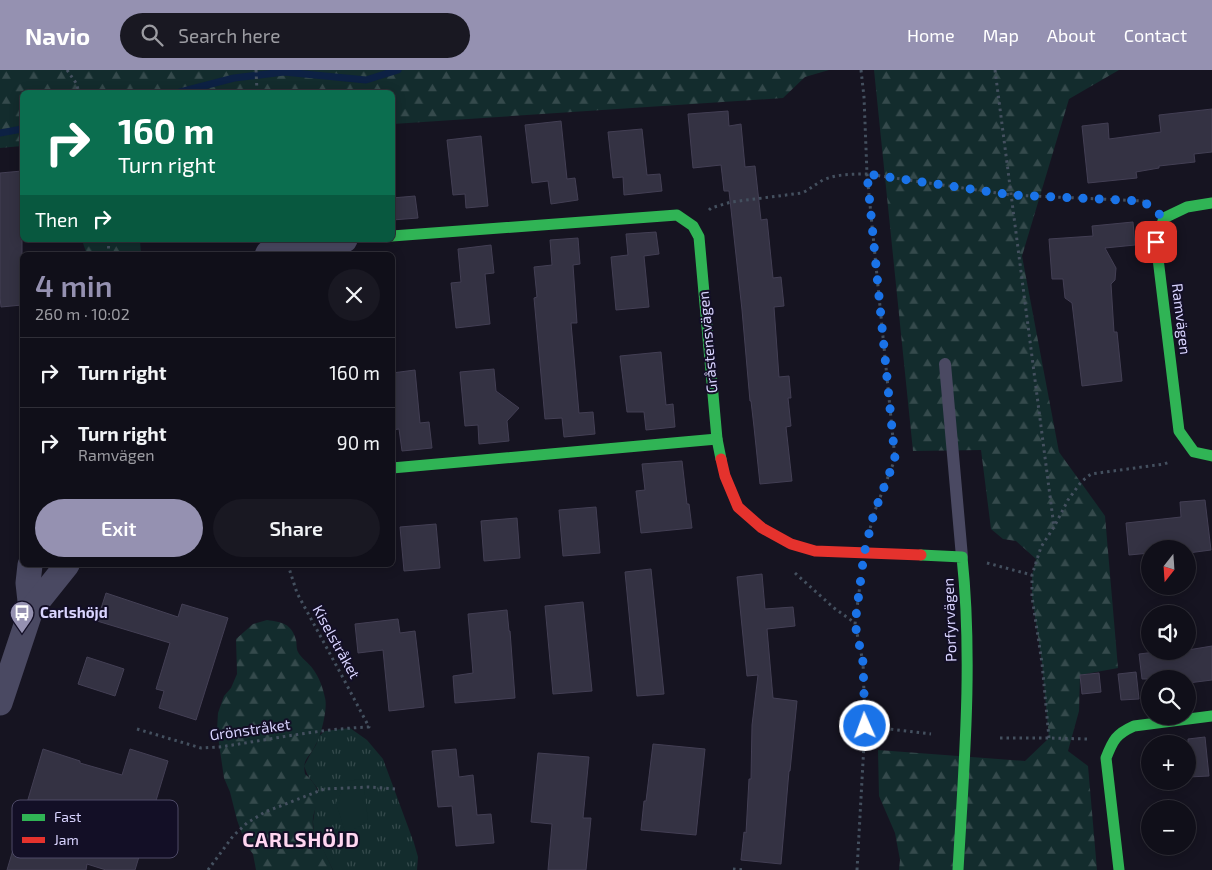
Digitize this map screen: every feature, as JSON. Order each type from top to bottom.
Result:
[{"type":"street","points":[[1164,218],[1187,207],[1212,203]]},
{"type":"street","points":[[395,236],[677,215],[693,226]]},
{"type":"street","name":"Ramvägen","points":[[1164,218],[1156,242],[1179,431],[1194,452]]},
{"type":"street","name":"Gråstensvägen","points":[[693,226],[699,237],[717,439]]},
{"type":"street","points":[[268,252],[296,244],[320,242]]},
{"type":"street","points":[[395,468],[717,439]]},
{"type":"street","name":"Porfyrvägen","points":[[717,439],[724,476],[738,507],[762,528],[792,544],[815,551],[962,557],[966,596],[967,712],[958,870]]},
{"type":"street","points":[[1194,452],[1212,456]]},
{"type":"street","points":[[30,567],[28,583],[31,610]]},
{"type":"street","points":[[0,703],[31,610],[65,567]]},
{"type":"street","points":[[1119,870],[1106,758],[1113,740],[1122,731],[1134,726],[1212,716]]},
{"type":"lane","points":[[945,364],[962,557]]},
{"type":"path","points":[[67,70],[78,90]]},
{"type":"path","points":[[256,70],[257,90]]},
{"type":"path","points":[[857,870],[865,726],[863,662],[855,624],[864,554],[874,513],[895,459],[867,174],[862,70]]},
{"type":"path","points":[[996,70],[1054,527]]},
{"type":"path","points":[[693,226],[711,208],[731,202],[802,193],[810,190],[821,181],[848,174],[867,174],[1012,195],[1143,201],[1164,218]]},
{"type":"path","points":[[1049,738],[1042,662],[1032,597],[1032,575],[1041,547],[1068,500],[1081,482],[1091,474],[1164,464],[1194,452]]},
{"type":"path","points":[[962,557],[1032,575]]},
{"type":"path","name":"Kiselstråket","points":[[289,567],[297,593],[368,727]]},
{"type":"path","points":[[790,569],[855,624]]},
{"type":"path","points":[[865,726],[931,734]]},
{"type":"path","name":"Grönstråket","points":[[137,728],[201,748],[219,748],[325,731],[368,727]]},
{"type":"path","points":[[1000,738],[1113,740]]},
{"type":"path","points":[[208,870],[233,836],[247,823],[265,812],[324,789],[369,786],[395,789]]},
{"type":"path","points":[[733,869],[746,870]]},
{"type":"green space","points":[[0,70],[829,70],[805,77],[783,98],[395,124],[395,90],[20,90],[20,146],[0,148]]},
{"type":"green space","points":[[874,70],[1119,70],[1069,99],[1022,256],[1059,452],[1105,516],[1118,668],[1080,675],[1079,711],[1068,751],[1088,766],[1097,870],[899,870],[900,860],[895,833],[879,796],[878,750],[1025,761],[1049,738],[1042,663],[1032,597],[1032,575],[1036,559],[1016,541],[1003,539],[991,529],[981,450],[913,451]]},
{"type":"green space","points":[[83,242],[140,242],[141,252],[86,252]]},
{"type":"green space","points":[[267,620],[282,623],[292,630],[298,652],[315,672],[324,694],[326,708],[322,729],[317,742],[305,762],[304,769],[305,774],[317,790],[318,796],[313,822],[315,833],[333,870],[256,870],[253,854],[246,845],[224,778],[217,730],[218,713],[224,696],[231,688],[237,674],[236,639],[253,624]]},
{"type":"green space","points":[[350,728],[367,740],[383,759],[414,843],[418,857],[417,870],[333,870],[314,832],[313,822],[318,789],[308,776],[304,766],[319,736],[325,731]]},
{"type":"green space","points":[[363,779],[368,820],[346,835],[336,803],[346,781]]},
{"type":"building","points":[[1212,109],[1212,152],[1194,154],[1195,162],[1159,166],[1159,168],[1136,172],[1137,178],[1088,183],[1082,126],[1108,123],[1109,139],[1161,132],[1159,115]]},
{"type":"building","points":[[728,111],[729,126],[741,124],[745,167],[755,166],[761,220],[767,219],[773,278],[781,277],[784,306],[774,307],[779,377],[789,376],[791,398],[788,398],[791,426],[786,427],[792,481],[760,484],[729,191],[724,191],[721,165],[693,168],[688,114]]},
{"type":"building","points":[[561,121],[567,179],[575,178],[578,200],[551,204],[548,181],[532,183],[525,125]]},
{"type":"building","points":[[642,129],[647,175],[660,174],[662,191],[624,195],[623,177],[613,178],[608,132]]},
{"type":"building","points":[[481,136],[488,206],[466,208],[465,194],[453,195],[447,140]]},
{"type":"building","points":[[20,171],[20,242],[22,242],[22,252],[20,252],[20,305],[1,307],[0,297],[0,173]]},
{"type":"building","points":[[415,196],[418,218],[395,220],[395,198]]},
{"type":"building","points":[[1133,222],[1135,245],[1105,248],[1116,268],[1115,280],[1111,284],[1114,332],[1117,332],[1122,381],[1082,386],[1072,303],[1065,298],[1063,279],[1052,279],[1049,239],[1093,236],[1092,226]]},
{"type":"building","points":[[656,232],[659,254],[644,256],[649,307],[616,310],[611,257],[628,255],[626,234]]},
{"type":"building","points":[[578,238],[580,264],[573,265],[577,323],[571,323],[579,413],[593,412],[595,434],[564,437],[562,418],[545,419],[534,298],[537,297],[534,267],[552,265],[550,240]]},
{"type":"building","points":[[491,245],[494,273],[485,274],[490,324],[456,328],[451,283],[461,282],[458,249]]},
{"type":"building","points":[[661,352],[666,405],[673,404],[675,427],[646,430],[644,412],[627,412],[620,356]]},
{"type":"building","points":[[494,369],[496,391],[519,408],[507,421],[509,441],[479,444],[478,425],[465,426],[460,372]]},
{"type":"building","points":[[415,370],[420,423],[429,422],[432,448],[402,451],[399,429],[395,430],[395,373]]},
{"type":"building","points":[[682,461],[692,528],[641,533],[636,491],[645,490],[642,464]]},
{"type":"building","points":[[1205,500],[1211,550],[1196,552],[1196,540],[1141,540],[1141,554],[1129,555],[1126,523],[1181,517],[1180,502]]},
{"type":"building","points":[[596,507],[600,553],[563,556],[559,510]]},
{"type":"building","points":[[517,518],[520,558],[484,561],[481,521]]},
{"type":"building","points":[[436,524],[440,568],[404,571],[400,527]]},
{"type":"building","points":[[651,569],[664,694],[637,696],[625,572]]},
{"type":"building","points":[[762,574],[765,609],[793,607],[795,626],[767,629],[773,698],[797,701],[781,864],[741,860],[744,832],[746,833],[749,779],[751,779],[752,725],[758,675],[747,676],[737,577]]},
{"type":"building","points":[[106,593],[178,617],[182,604],[228,618],[196,720],[159,708],[164,691],[156,689],[170,643],[97,621]]},
{"type":"building","points":[[583,602],[592,691],[553,694],[545,606]]},
{"type":"building","points":[[507,610],[515,698],[455,703],[453,676],[473,673],[468,614]]},
{"type":"building","points":[[398,619],[400,633],[415,631],[424,707],[389,711],[383,650],[358,653],[355,624]]},
{"type":"building","points":[[1212,646],[1212,680],[1196,682],[1196,670],[1141,671],[1139,654],[1141,654],[1141,660],[1196,660],[1196,649]]},
{"type":"building","points":[[87,657],[124,669],[115,696],[78,684]]},
{"type":"building","points":[[1136,672],[1139,699],[1121,700],[1118,674]]},
{"type":"building","points":[[1099,673],[1101,692],[1082,694],[1080,675]]},
{"type":"building","points":[[1205,737],[1209,776],[1196,777],[1196,738]]},
{"type":"building","points":[[653,744],[705,749],[696,835],[641,830]]},
{"type":"building","points":[[43,749],[80,761],[80,763],[122,775],[130,749],[168,761],[156,800],[28,800]]},
{"type":"building","points":[[456,749],[459,777],[473,775],[477,815],[491,814],[494,843],[456,846],[452,806],[438,807],[432,751]]},
{"type":"building","points":[[538,753],[589,757],[583,818],[591,818],[586,870],[548,870],[552,824],[531,822]]},
{"type":"building","points":[[12,853],[12,858],[139,858],[135,870],[106,870],[87,864],[86,870],[7,870]]},
{"type":"waterway","points":[[188,90],[234,78],[284,72],[366,80],[398,70]]},
{"type":"waterway","points":[[0,133],[20,129]]},
{"type":"traffic: fast","points":[[1212,203],[1187,207],[1164,218],[1156,242],[1179,431],[1194,452],[1212,456]]},
{"type":"traffic: fast","points":[[395,236],[677,215],[693,226],[699,237],[717,439],[721,459]]},
{"type":"traffic: fast","points":[[395,468],[717,439]]},
{"type":"traffic: fast","points":[[921,555],[962,557],[967,635],[967,674],[965,753],[958,870]]},
{"type":"traffic: fast","points":[[1119,870],[1106,758],[1113,742],[1119,735],[1134,726],[1212,716]]},
{"type":"traffic: jam","points":[[721,459],[725,476],[738,507],[762,528],[791,544],[815,551],[921,555]]},
{"type":"place","name":"Carlshöjd","points":[[22,634]]},
{"type":"district","name":"CARLSHÖJD","points":[[301,840]]},
{"type":"route","points":[[865,726],[863,662],[855,624],[864,554],[874,513],[895,459],[867,174],[1012,195],[1143,201],[1164,218],[1156,242]]}]
